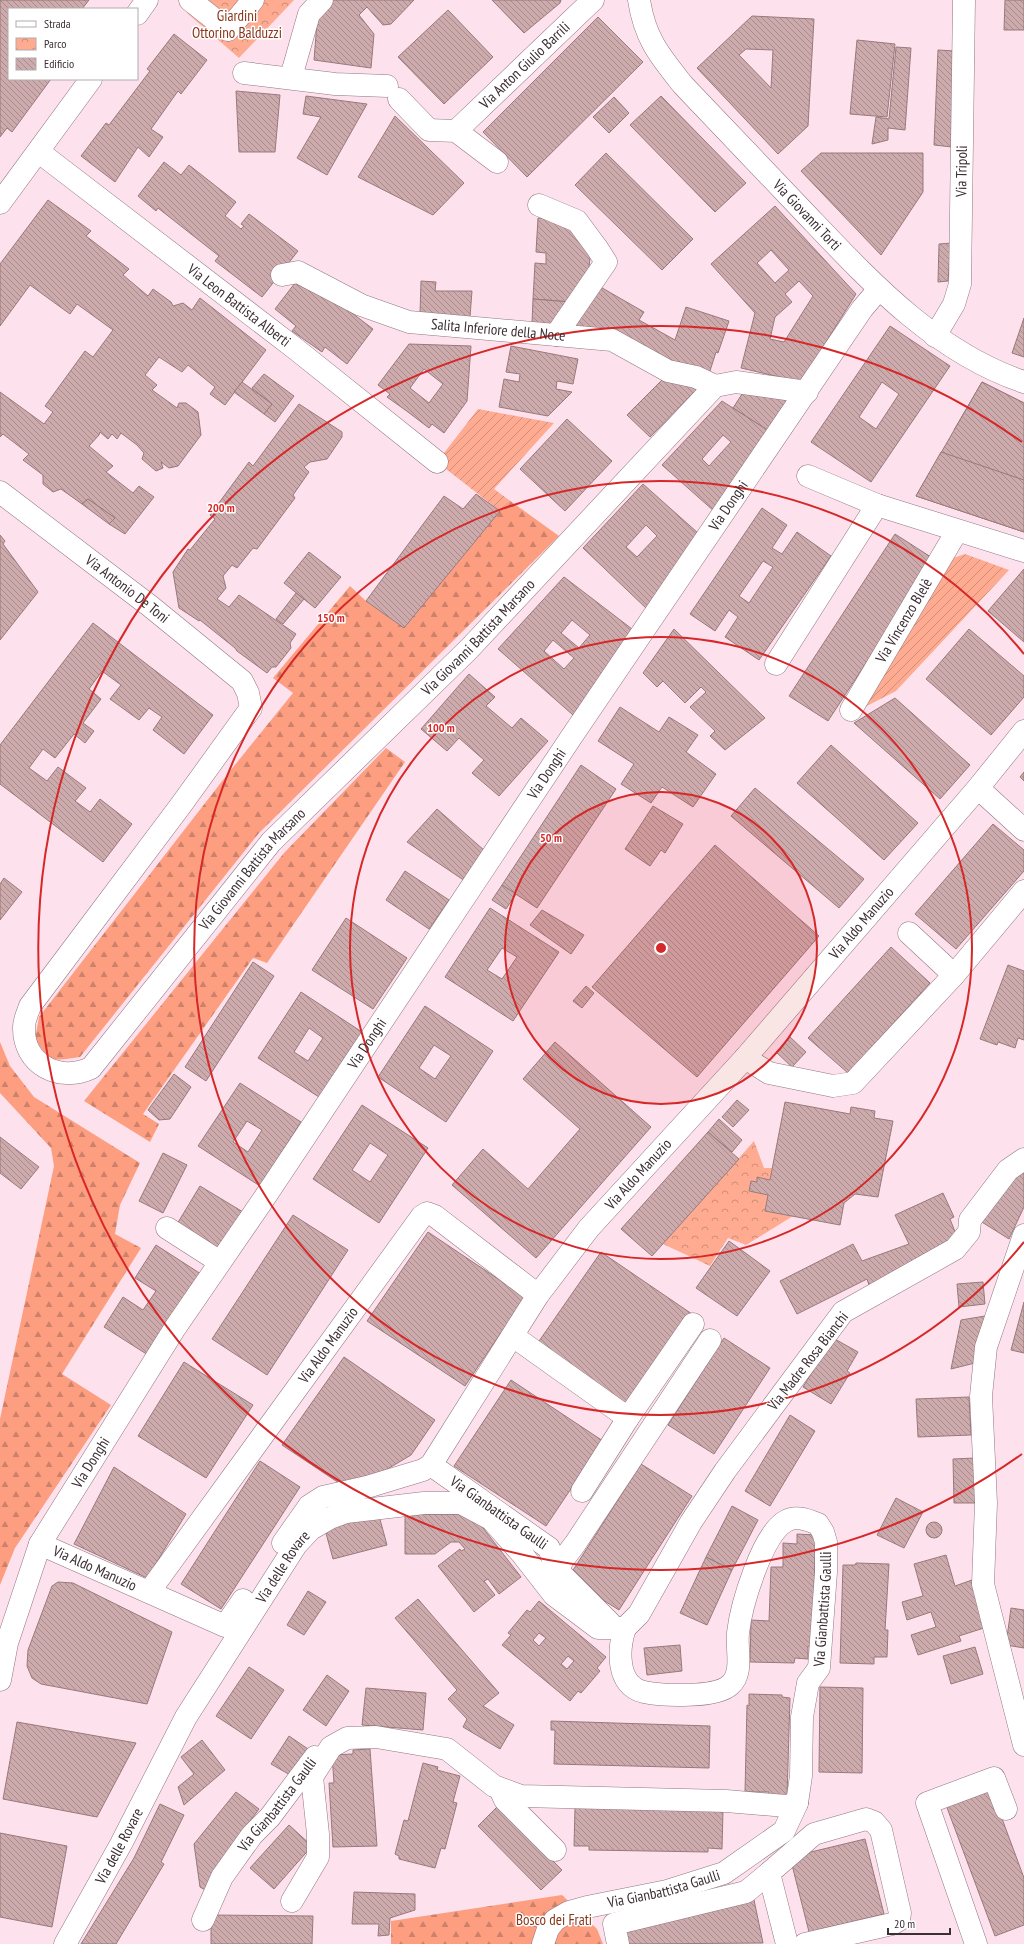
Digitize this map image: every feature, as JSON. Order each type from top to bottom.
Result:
[{"type":"street","points":[[138,13],[147,0]]},
{"type":"street","points":[[190,0],[228,30],[253,0]]},
{"type":"street","points":[[291,77],[309,14],[322,0]]},
{"type":"street","name":"Via Anton Giulio Barrili","points":[[456,131],[593,0]]},
{"type":"street","name":"Via Giovanni Torti","points":[[639,0],[642,21],[650,40],[661,58],[683,85],[879,289],[936,336],[979,362],[1024,382]]},
{"type":"street","name":"Via Tripoli","points":[[936,336],[954,304],[960,284],[964,0]]},
{"type":"street","points":[[244,73],[291,77],[393,92],[429,130],[456,131],[497,162]]},
{"type":"street","points":[[0,203],[39,152],[90,80]]},
{"type":"street","name":"Via Leon Battista Alberti","points":[[39,152],[297,350],[437,462]]},
{"type":"street","points":[[539,205],[576,221],[606,262],[556,335]]},
{"type":"street","name":"Salita Inferiore della Noce","points":[[282,275],[298,272],[361,305],[409,322],[612,340],[668,371],[696,377],[715,386]]},
{"type":"street","name":"Via Donghi","points":[[0,1680],[7,1643],[40,1544],[175,1328],[572,736],[862,309],[879,289]]},
{"type":"street","points":[[715,386],[736,382],[807,392]]},
{"type":"street","name":"Via Giovanni Battista Marsano","points":[[248,693],[252,708],[30,1006],[24,1026],[27,1048],[41,1066],[65,1074],[80,1073],[91,1068],[271,842],[469,649],[715,386]]},
{"type":"street","points":[[808,476],[877,505],[1024,551]]},
{"type":"street","name":"Via Antonio De Toni","points":[[0,492],[150,606],[242,681],[248,693]]},
{"type":"street","points":[[776,664],[877,505]]},
{"type":"street","name":"Via Vincenzo Blelè","points":[[851,710],[957,531]]},
{"type":"street","name":"Via Aldo Manuzio","points":[[40,1544],[225,1626],[309,1506],[322,1497],[367,1487],[423,1470],[431,1465],[538,1295],[589,1228],[745,1058],[978,788],[1024,731]]},
{"type":"street","points":[[978,788],[1024,830]]},
{"type":"street","points":[[745,1058],[769,1073],[833,1086],[853,1083],[954,975],[1024,891]]},
{"type":"street","points":[[909,933],[954,975]]},
{"type":"street","name":"Via Madre Rosa Bianchi","points":[[626,1624],[725,1471],[767,1412],[843,1312],[955,1249],[969,1232],[970,1220],[1008,1170],[1024,1159]]},
{"type":"street","name":"Via Aldo Manuzio","points":[[149,1592],[422,1216],[428,1213],[435,1216],[538,1295]]},
{"type":"street","points":[[167,1228],[220,1262]]},
{"type":"street","points":[[1024,1234],[986,1347],[981,1396],[986,1503],[984,1584],[1024,1745]]},
{"type":"street","points":[[582,1491],[628,1418],[693,1324]]},
{"type":"street","points":[[513,1336],[628,1418]]},
{"type":"street","name":"Via Gianbattista Gaulli","points":[[556,1569],[575,1544],[710,1340]]},
{"type":"street","name":"Via Gianbattista Gaulli","points":[[431,1465],[549,1548],[556,1569],[626,1624],[620,1642],[622,1668],[627,1680],[640,1691],[653,1694],[690,1694],[724,1690],[735,1680],[738,1671],[737,1634],[745,1595],[770,1539],[779,1527],[787,1521],[798,1518],[818,1524],[823,1532],[826,1542],[823,1620],[819,1668],[808,1683],[802,1717],[801,1776],[797,1804],[784,1831],[724,1873],[667,1891],[568,1912],[555,1920],[548,1929],[543,1944]]},
{"type":"street","name":"Via delle Rovare","points":[[65,1944],[121,1844],[186,1717],[296,1545],[311,1529],[330,1518],[346,1512],[424,1503],[461,1503],[491,1519],[522,1554],[554,1595],[598,1628],[626,1624]]},
{"type":"street","name":"Via Gianbattista Gaulli","points":[[203,1920],[222,1877],[252,1835],[270,1817],[328,1738],[339,1727],[356,1728],[376,1737]]},
{"type":"street","name":"Via Gianbattista Gaulli","points":[[292,1901],[318,1857],[318,1834],[312,1777],[331,1747],[347,1738],[376,1737],[447,1749],[476,1774],[500,1789],[521,1796],[726,1801],[786,1806],[797,1804]]},
{"type":"street","points":[[976,1944],[927,1803],[994,1778],[1006,1809]]},
{"type":"street","name":"Via Gianbattista Gaulli","points":[[500,1789],[504,1800],[555,1850]]},
{"type":"street","name":"Via Gianbattista Gaulli","points":[[618,1944],[614,1924],[746,1892],[814,1834],[866,1819],[874,1822],[881,1830],[900,1913],[899,1920],[892,1924],[806,1944]]},
{"type":"street","points":[[769,1873],[787,1944]]},
{"type":"green space","name":"Giardini Ottorino Balduzzi","points":[[197,0],[294,0],[239,58],[187,13]]},
{"type":"green space","points":[[478,409],[554,423],[494,489],[509,500],[500,511],[437,462]]},
{"type":"green space","points":[[509,500],[559,536],[259,833],[80,1057],[58,1059],[49,1056],[40,1047],[35,1039],[39,1017],[230,771],[293,693],[273,678],[350,586],[366,601],[404,628]]},
{"type":"green space","points":[[965,554],[1009,570],[896,691],[859,710],[953,558]]},
{"type":"green space","points":[[386,748],[405,762],[267,963],[253,958],[143,1114],[159,1124],[150,1142],[84,1101],[284,853]]},
{"type":"green space","points":[[0,1042],[10,1066],[34,1097],[140,1163],[120,1205],[115,1234],[141,1248],[62,1374],[111,1405],[15,1548],[0,1585],[0,1419],[54,1166],[51,1148],[0,1093]]},
{"type":"green space","points":[[754,1141],[764,1168],[772,1168],[770,1180],[758,1177],[757,1182],[751,1181],[749,1191],[768,1195],[765,1211],[793,1216],[746,1245],[728,1238],[710,1266],[663,1244]]},
{"type":"green space","name":"Bosco dei Frati","points":[[562,1895],[597,1929],[603,1944],[391,1944],[391,1921]]},
{"type":"building","points":[[0,0],[89,0],[83,8],[8,8],[8,80],[50,80],[12,132],[7,128],[0,137]]},
{"type":"building","points":[[328,0],[414,0],[391,24],[383,25],[367,7],[359,15],[374,34],[371,68],[314,60],[318,10]]},
{"type":"building","points":[[492,0],[561,0],[560,3],[524,33]]},
{"type":"building","points":[[1005,0],[1024,0],[1024,30],[1004,30]]},
{"type":"building","points":[[448,10],[493,57],[444,104],[398,57]]},
{"type":"building","points":[[752,16],[814,19],[808,126],[778,154],[697,68]],"holes":[[[746,49],[773,50],[771,88],[739,55]]]},
{"type":"building","points":[[598,17],[643,62],[527,177],[483,132]]},
{"type":"building","points":[[174,34],[207,60],[181,94],[178,91],[151,129],[163,137],[149,157],[138,147],[115,182],[81,156],[106,123],[109,125],[150,71],[147,69]]},
{"type":"building","points":[[857,40],[895,44],[887,117],[850,114]]},
{"type":"building","points":[[896,47],[911,48],[905,130],[888,128],[888,140],[872,144],[876,117],[889,119]]},
{"type":"building","points":[[938,50],[955,51],[952,147],[934,145]]},
{"type":"building","points":[[236,91],[280,95],[275,152],[239,152]]},
{"type":"building","points":[[306,96],[367,104],[327,175],[297,158],[321,117],[303,114]]},
{"type":"building","points":[[661,96],[746,183],[715,212],[630,125]]},
{"type":"building","points":[[614,97],[629,113],[609,133],[593,117]]},
{"type":"building","points":[[395,116],[464,183],[433,215],[358,177]]},
{"type":"building","points":[[606,153],[693,239],[662,270],[575,185]]},
{"type":"building","points":[[821,153],[923,153],[923,192],[881,255],[801,171]]},
{"type":"building","points":[[164,162],[181,175],[189,165],[236,202],[225,216],[241,229],[244,226],[241,224],[249,214],[298,251],[262,297],[215,261],[219,256],[158,208],[156,211],[138,196]]},
{"type":"building","points":[[48,200],[91,231],[86,236],[129,269],[123,275],[148,296],[153,289],[171,302],[173,306],[183,303],[192,310],[200,298],[266,350],[225,405],[210,394],[215,387],[188,365],[182,372],[159,357],[145,375],[157,385],[152,390],[177,408],[179,403],[186,403],[198,412],[201,435],[178,466],[169,468],[161,462],[163,468],[156,471],[142,459],[144,453],[137,445],[121,433],[117,439],[112,434],[108,439],[100,432],[89,446],[113,466],[106,472],[133,493],[139,486],[154,497],[125,534],[109,524],[115,518],[88,499],[82,504],[61,489],[53,492],[43,484],[43,475],[23,460],[29,454],[3,434],[0,437],[0,392],[44,424],[53,412],[45,406],[85,351],[93,357],[113,330],[77,304],[70,314],[30,285],[0,326],[0,264]]},
{"type":"building","points":[[775,206],[856,294],[801,382],[741,368],[755,313],[711,264]],"holes":[[[771,250],[789,270],[775,283],[757,263]],[[799,281],[813,296],[784,342],[770,339],[775,317],[792,302],[785,294]]]},
{"type":"building","points":[[538,218],[577,221],[591,247],[588,278],[571,302],[533,299],[535,263],[546,264],[546,253],[536,252]]},
{"type":"building","points":[[951,243],[948,281],[938,282],[939,244]]},
{"type":"building","points":[[421,281],[436,282],[435,291],[472,291],[470,317],[420,314]]},
{"type":"building","points":[[295,283],[348,310],[373,329],[347,364],[325,347],[322,352],[292,331],[296,326],[275,309]]},
{"type":"building","points":[[597,285],[644,312],[639,320],[675,340],[686,307],[729,321],[718,353],[716,352],[709,374],[664,359],[608,327],[604,334],[568,326]]},
{"type":"building","points":[[533,299],[571,302],[554,325],[532,323]]},
{"type":"building","points":[[1024,318],[1024,357],[1012,353]]},
{"type":"building","points":[[890,326],[950,366],[871,482],[811,442]],"holes":[[[882,382],[899,394],[876,429],[859,417]]]},
{"type":"building","points":[[409,344],[471,346],[467,401],[444,433],[432,424],[429,428],[387,397],[390,394],[378,385]],"holes":[[[424,369],[443,384],[429,403],[410,388]]]},
{"type":"building","points":[[511,346],[578,359],[573,384],[557,381],[556,389],[572,392],[548,416],[499,407],[504,379],[519,382],[520,374],[506,372]]},
{"type":"building","points":[[264,374],[294,396],[275,422],[264,414],[272,404],[252,388]]},
{"type":"building","points":[[664,378],[698,388],[650,437],[627,415]]},
{"type":"building","points":[[242,382],[272,404],[264,414],[234,392]]},
{"type":"building","points":[[982,382],[1024,403],[1024,452],[954,430]]},
{"type":"building","points":[[982,382],[1024,403],[1024,532],[916,496]]},
{"type":"building","points":[[744,391],[790,398],[769,431],[733,408]]},
{"type":"building","points":[[722,401],[769,431],[715,512],[662,465]],"holes":[[[723,435],[731,442],[709,466],[702,459]]]},
{"type":"building","points":[[299,404],[342,432],[342,437],[327,459],[310,462],[304,467],[309,472],[293,495],[295,498],[257,549],[253,548],[237,568],[232,565],[223,576],[226,588],[217,599],[229,607],[239,595],[296,634],[290,643],[291,648],[276,667],[272,667],[267,673],[237,651],[200,620],[199,621],[179,608],[173,572],[188,549],[190,550],[215,519],[210,515],[249,462],[253,466]]},
{"type":"building","points":[[567,419],[612,461],[565,511],[520,469]]},
{"type":"building","points":[[941,452],[1024,480],[1024,532],[916,496]]},
{"type":"building","points":[[643,484],[698,533],[648,610],[583,548]],"holes":[[[646,525],[657,536],[637,557],[626,547]]]},
{"type":"building","points":[[476,494],[500,511],[404,628],[366,601],[444,496],[463,509]]},
{"type":"building","points":[[88,499],[115,518],[109,524],[82,504]]},
{"type":"building","points":[[762,508],[787,525],[772,548],[782,554],[797,532],[831,556],[759,660],[725,637],[738,617],[729,610],[715,631],[690,614]],"holes":[[[763,561],[773,567],[749,603],[739,596]]]},
{"type":"building","points":[[895,534],[934,559],[828,721],[789,696]]},
{"type":"building","points":[[0,535],[5,541],[3,544],[38,592],[0,640]]},
{"type":"building","points":[[309,552],[341,577],[315,608],[284,583]]},
{"type":"building","points":[[1024,569],[1024,642],[988,611]]},
{"type":"building","points":[[564,577],[632,629],[573,715],[498,649]],"holes":[[[572,620],[590,635],[579,648],[561,633]],[[553,640],[574,658],[564,669],[544,651]]]},
{"type":"building","points":[[296,593],[304,599],[283,624],[276,619]]},
{"type":"building","points":[[93,623],[213,715],[184,754],[153,730],[162,717],[149,708],[139,720],[110,699],[121,685],[102,671],[89,689],[101,699],[83,723],[94,731],[85,743],[74,734],[55,758],[43,749],[29,768],[47,781],[58,767],[86,788],[75,801],[90,812],[100,799],[132,824],[103,862],[0,784],[0,745]]},
{"type":"building","points":[[674,629],[765,718],[725,750],[710,736],[715,731],[690,707],[706,692],[701,687],[685,703],[663,681],[657,687],[643,673]]},
{"type":"building","points":[[969,629],[1024,676],[1024,697],[991,735],[926,679]]},
{"type":"building","points":[[469,674],[495,697],[486,706],[512,728],[521,718],[548,741],[499,796],[472,773],[484,760],[459,738],[447,751],[421,729]]},
{"type":"building","points":[[895,698],[970,765],[940,799],[854,723]]},
{"type":"building","points":[[620,707],[659,732],[669,717],[698,735],[686,752],[716,774],[693,807],[662,787],[651,803],[621,784],[634,764],[598,741]]},
{"type":"building","points":[[831,745],[918,823],[884,860],[797,783]]},
{"type":"building","points":[[581,765],[616,789],[537,908],[502,885]]},
{"type":"building","points":[[1024,772],[1024,781],[1020,777]]},
{"type":"building","points":[[755,788],[864,879],[839,908],[731,816]]},
{"type":"building","points":[[653,806],[683,824],[665,853],[661,850],[650,866],[625,849]]},
{"type":"building","points":[[437,809],[485,851],[465,881],[407,842]]},
{"type":"building","points":[[993,824],[1024,850],[1024,871],[956,949],[915,914]]},
{"type":"building","points":[[715,845],[819,936],[697,1077],[592,987]]},
{"type":"building","points":[[405,871],[449,900],[429,929],[386,900]]},
{"type":"building","points":[[4,878],[22,892],[0,920],[0,884]]},
{"type":"building","points":[[502,885],[516,894],[506,909],[492,900]]},
{"type":"building","points":[[490,908],[559,952],[513,1021],[445,977]],"holes":[[[502,948],[517,957],[502,979],[487,970]]]},
{"type":"building","points":[[542,910],[584,935],[571,954],[530,925]]},
{"type":"building","points":[[346,918],[407,958],[373,1009],[312,970]]},
{"type":"building","points":[[891,947],[930,983],[848,1073],[808,1038]]},
{"type":"building","points":[[253,962],[274,976],[206,1081],[185,1067]]},
{"type":"building","points":[[1008,965],[1024,971],[1024,1040],[1018,1038],[1015,1048],[998,1042],[997,1045],[980,1039]]},
{"type":"building","points":[[586,986],[594,993],[582,1008],[573,1001]]},
{"type":"building","points":[[301,992],[362,1032],[319,1097],[258,1058]],"holes":[[[309,1028],[323,1038],[308,1061],[294,1052]]]},
{"type":"building","points":[[425,1006],[493,1051],[446,1122],[378,1077]],"holes":[[[434,1045],[451,1056],[435,1079],[419,1068]]]},
{"type":"building","points":[[790,1037],[806,1052],[792,1067],[776,1052]]},
{"type":"building","points":[[555,1042],[651,1127],[536,1258],[452,1185],[483,1149],[528,1189],[580,1129],[523,1079]]},
{"type":"building","points":[[174,1074],[191,1087],[170,1119],[159,1120],[148,1110]]},
{"type":"building","points":[[240,1083],[301,1122],[260,1186],[198,1146]],"holes":[[[247,1121],[262,1130],[248,1152],[233,1142]]]},
{"type":"building","points":[[737,1100],[749,1110],[733,1127],[722,1117]]},
{"type":"building","points":[[785,1102],[850,1114],[851,1107],[875,1111],[874,1118],[893,1121],[878,1197],[855,1194],[844,1203],[840,1225],[765,1211],[768,1195],[749,1191],[751,1181],[757,1182],[757,1177],[770,1180]]},
{"type":"building","points":[[362,1105],[428,1148],[379,1223],[313,1179]],"holes":[[[370,1143],[388,1155],[370,1182],[352,1170]]]},
{"type":"building","points":[[719,1119],[742,1140],[732,1152],[708,1132]]},
{"type":"building","points":[[708,1132],[739,1159],[652,1256],[621,1229]]},
{"type":"building","points":[[0,1137],[39,1167],[21,1189],[0,1173]]},
{"type":"building","points":[[163,1153],[187,1165],[163,1213],[139,1201]]},
{"type":"building","points":[[1019,1168],[1024,1171],[1024,1207],[1009,1239],[977,1219]]},
{"type":"building","points":[[200,1186],[243,1212],[220,1250],[177,1224]]},
{"type":"building","points":[[943,1193],[954,1217],[950,1219],[959,1242],[870,1288],[867,1279],[797,1314],[780,1281],[853,1244],[862,1261],[909,1244],[895,1215]]},
{"type":"building","points":[[293,1215],[348,1250],[267,1375],[212,1339]]},
{"type":"building","points":[[428,1232],[525,1297],[465,1386],[367,1321]]},
{"type":"building","points":[[729,1241],[770,1271],[737,1316],[696,1288]]},
{"type":"building","points":[[156,1245],[201,1274],[148,1355],[104,1327],[123,1297],[143,1310],[156,1291],[135,1278]]},
{"type":"building","points":[[601,1252],[692,1314],[628,1406],[537,1344]]},
{"type":"building","points":[[983,1282],[985,1304],[959,1307],[957,1284]]},
{"type":"building","points":[[1024,1302],[1024,1353],[1011,1350]]},
{"type":"building","points":[[985,1316],[975,1363],[951,1369],[961,1320]]},
{"type":"building","points":[[724,1338],[770,1368],[714,1454],[668,1425]]},
{"type":"building","points":[[833,1338],[858,1352],[847,1371],[850,1373],[831,1404],[803,1387]]},
{"type":"building","points":[[344,1357],[435,1420],[411,1455],[379,1474],[342,1485],[282,1445]]},
{"type":"building","points":[[184,1362],[253,1405],[206,1478],[138,1436]]},
{"type":"building","points":[[511,1380],[603,1441],[546,1526],[454,1466]]},
{"type":"building","points":[[969,1397],[971,1435],[918,1437],[916,1399]]},
{"type":"building","points":[[790,1415],[815,1431],[770,1506],[745,1491]]},
{"type":"building","points":[[975,1458],[976,1503],[954,1503],[953,1459]]},
{"type":"building","points":[[260,1461],[300,1487],[221,1609],[181,1584]]},
{"type":"building","points":[[641,1464],[692,1496],[619,1610],[568,1578]]},
{"type":"building","points":[[114,1467],[186,1514],[147,1578],[74,1544]]},
{"type":"building","points":[[896,1498],[923,1512],[904,1548],[877,1535]]},
{"type":"building","points":[[732,1506],[758,1520],[732,1570],[706,1557]]},
{"type":"building","points":[[378,1512],[387,1545],[333,1559],[324,1526]]},
{"type":"building","points":[[405,1514],[469,1514],[480,1524],[521,1577],[499,1594],[488,1579],[484,1581],[495,1595],[474,1612],[438,1566],[460,1549],[461,1551],[465,1549],[459,1542],[451,1542],[435,1554],[405,1554]]},
{"type":"building","points":[[934,1522],[940,1524],[942,1530],[940,1536],[934,1538],[928,1536],[926,1530],[928,1524]]},
{"type":"building","points":[[797,1534],[816,1535],[812,1647],[808,1646],[808,1659],[795,1658],[794,1663],[750,1662],[751,1620],[769,1621],[771,1567],[783,1567],[783,1543],[797,1544]]},
{"type":"building","points":[[946,1555],[955,1586],[972,1580],[987,1627],[959,1636],[961,1641],[918,1655],[911,1635],[936,1627],[931,1612],[907,1620],[902,1602],[923,1596],[914,1564]]},
{"type":"building","points":[[706,1557],[732,1570],[707,1625],[680,1613]]},
{"type":"building","points":[[856,1563],[889,1564],[885,1630],[888,1630],[887,1657],[874,1657],[874,1664],[840,1663],[843,1565],[855,1565]]},
{"type":"building","points":[[58,1582],[73,1583],[172,1632],[147,1704],[41,1684],[32,1678],[27,1666],[28,1650],[52,1586]]},
{"type":"building","points":[[308,1591],[326,1602],[304,1635],[287,1625]]},
{"type":"building","points":[[418,1599],[499,1693],[483,1706],[514,1725],[500,1749],[463,1727],[467,1719],[448,1699],[457,1690],[395,1618]]},
{"type":"building","points":[[539,1601],[606,1657],[597,1668],[600,1671],[581,1693],[578,1691],[570,1701],[502,1645],[511,1635],[508,1633],[527,1610],[530,1612]],"holes":[[[539,1633],[546,1638],[539,1646],[533,1640]],[[568,1656],[574,1661],[567,1669],[561,1664]]]},
{"type":"building","points":[[1011,1608],[1024,1610],[1024,1648],[1006,1645]]},
{"type":"building","points":[[680,1645],[682,1671],[647,1675],[644,1648]]},
{"type":"building","points":[[975,1647],[983,1674],[951,1684],[943,1656]]},
{"type":"building","points":[[249,1667],[284,1690],[251,1739],[216,1716]]},
{"type":"building","points":[[327,1675],[349,1691],[326,1726],[303,1710]]},
{"type":"building","points":[[820,1687],[863,1688],[862,1773],[819,1772]]},
{"type":"building","points":[[366,1688],[426,1693],[423,1730],[362,1725]]},
{"type":"building","points":[[749,1694],[782,1695],[782,1697],[790,1698],[787,1797],[768,1796],[769,1792],[745,1792],[747,1705],[749,1706]]},
{"type":"building","points":[[551,1721],[710,1726],[709,1768],[554,1764],[555,1730],[551,1730]]},
{"type":"building","points":[[17,1722],[136,1743],[97,1817],[3,1799]]},
{"type":"building","points":[[289,1736],[308,1749],[292,1776],[271,1764]]},
{"type":"building","points":[[202,1740],[225,1770],[184,1805],[178,1787],[194,1774],[181,1757]]},
{"type":"building","points":[[370,1749],[377,1846],[333,1847],[329,1783],[334,1783],[332,1755],[353,1754],[353,1750]]},
{"type":"building","points":[[423,1763],[438,1767],[437,1770],[460,1776],[453,1802],[457,1803],[445,1849],[441,1848],[435,1868],[399,1859],[399,1856],[395,1854],[404,1820],[408,1821]]},
{"type":"building","points":[[991,1789],[1024,1878],[1024,1925],[995,1936],[946,1805]]},
{"type":"building","points":[[236,1792],[259,1809],[229,1849],[207,1891],[200,1887],[194,1844]]},
{"type":"building","points":[[160,1804],[184,1815],[161,1862],[164,1864],[116,1944],[81,1944],[134,1858]]},
{"type":"building","points":[[498,1806],[562,1870],[541,1890],[478,1826]]},
{"type":"building","points":[[575,1808],[723,1810],[722,1849],[708,1848],[708,1852],[589,1850],[589,1846],[574,1846]]},
{"type":"building","points":[[289,1825],[312,1846],[274,1889],[250,1868]]},
{"type":"building","points":[[0,1833],[67,1846],[52,1927],[0,1917]]},
{"type":"building","points":[[865,1839],[884,1914],[809,1932],[790,1857]]},
{"type":"building","points":[[354,1892],[415,1894],[415,1910],[390,1918],[389,1935],[378,1936],[379,1924],[352,1924]]},
{"type":"building","points":[[754,1900],[763,1943],[628,1944],[624,1928]]},
{"type":"building","points":[[211,1915],[313,1916],[312,1944],[211,1944]]}]
